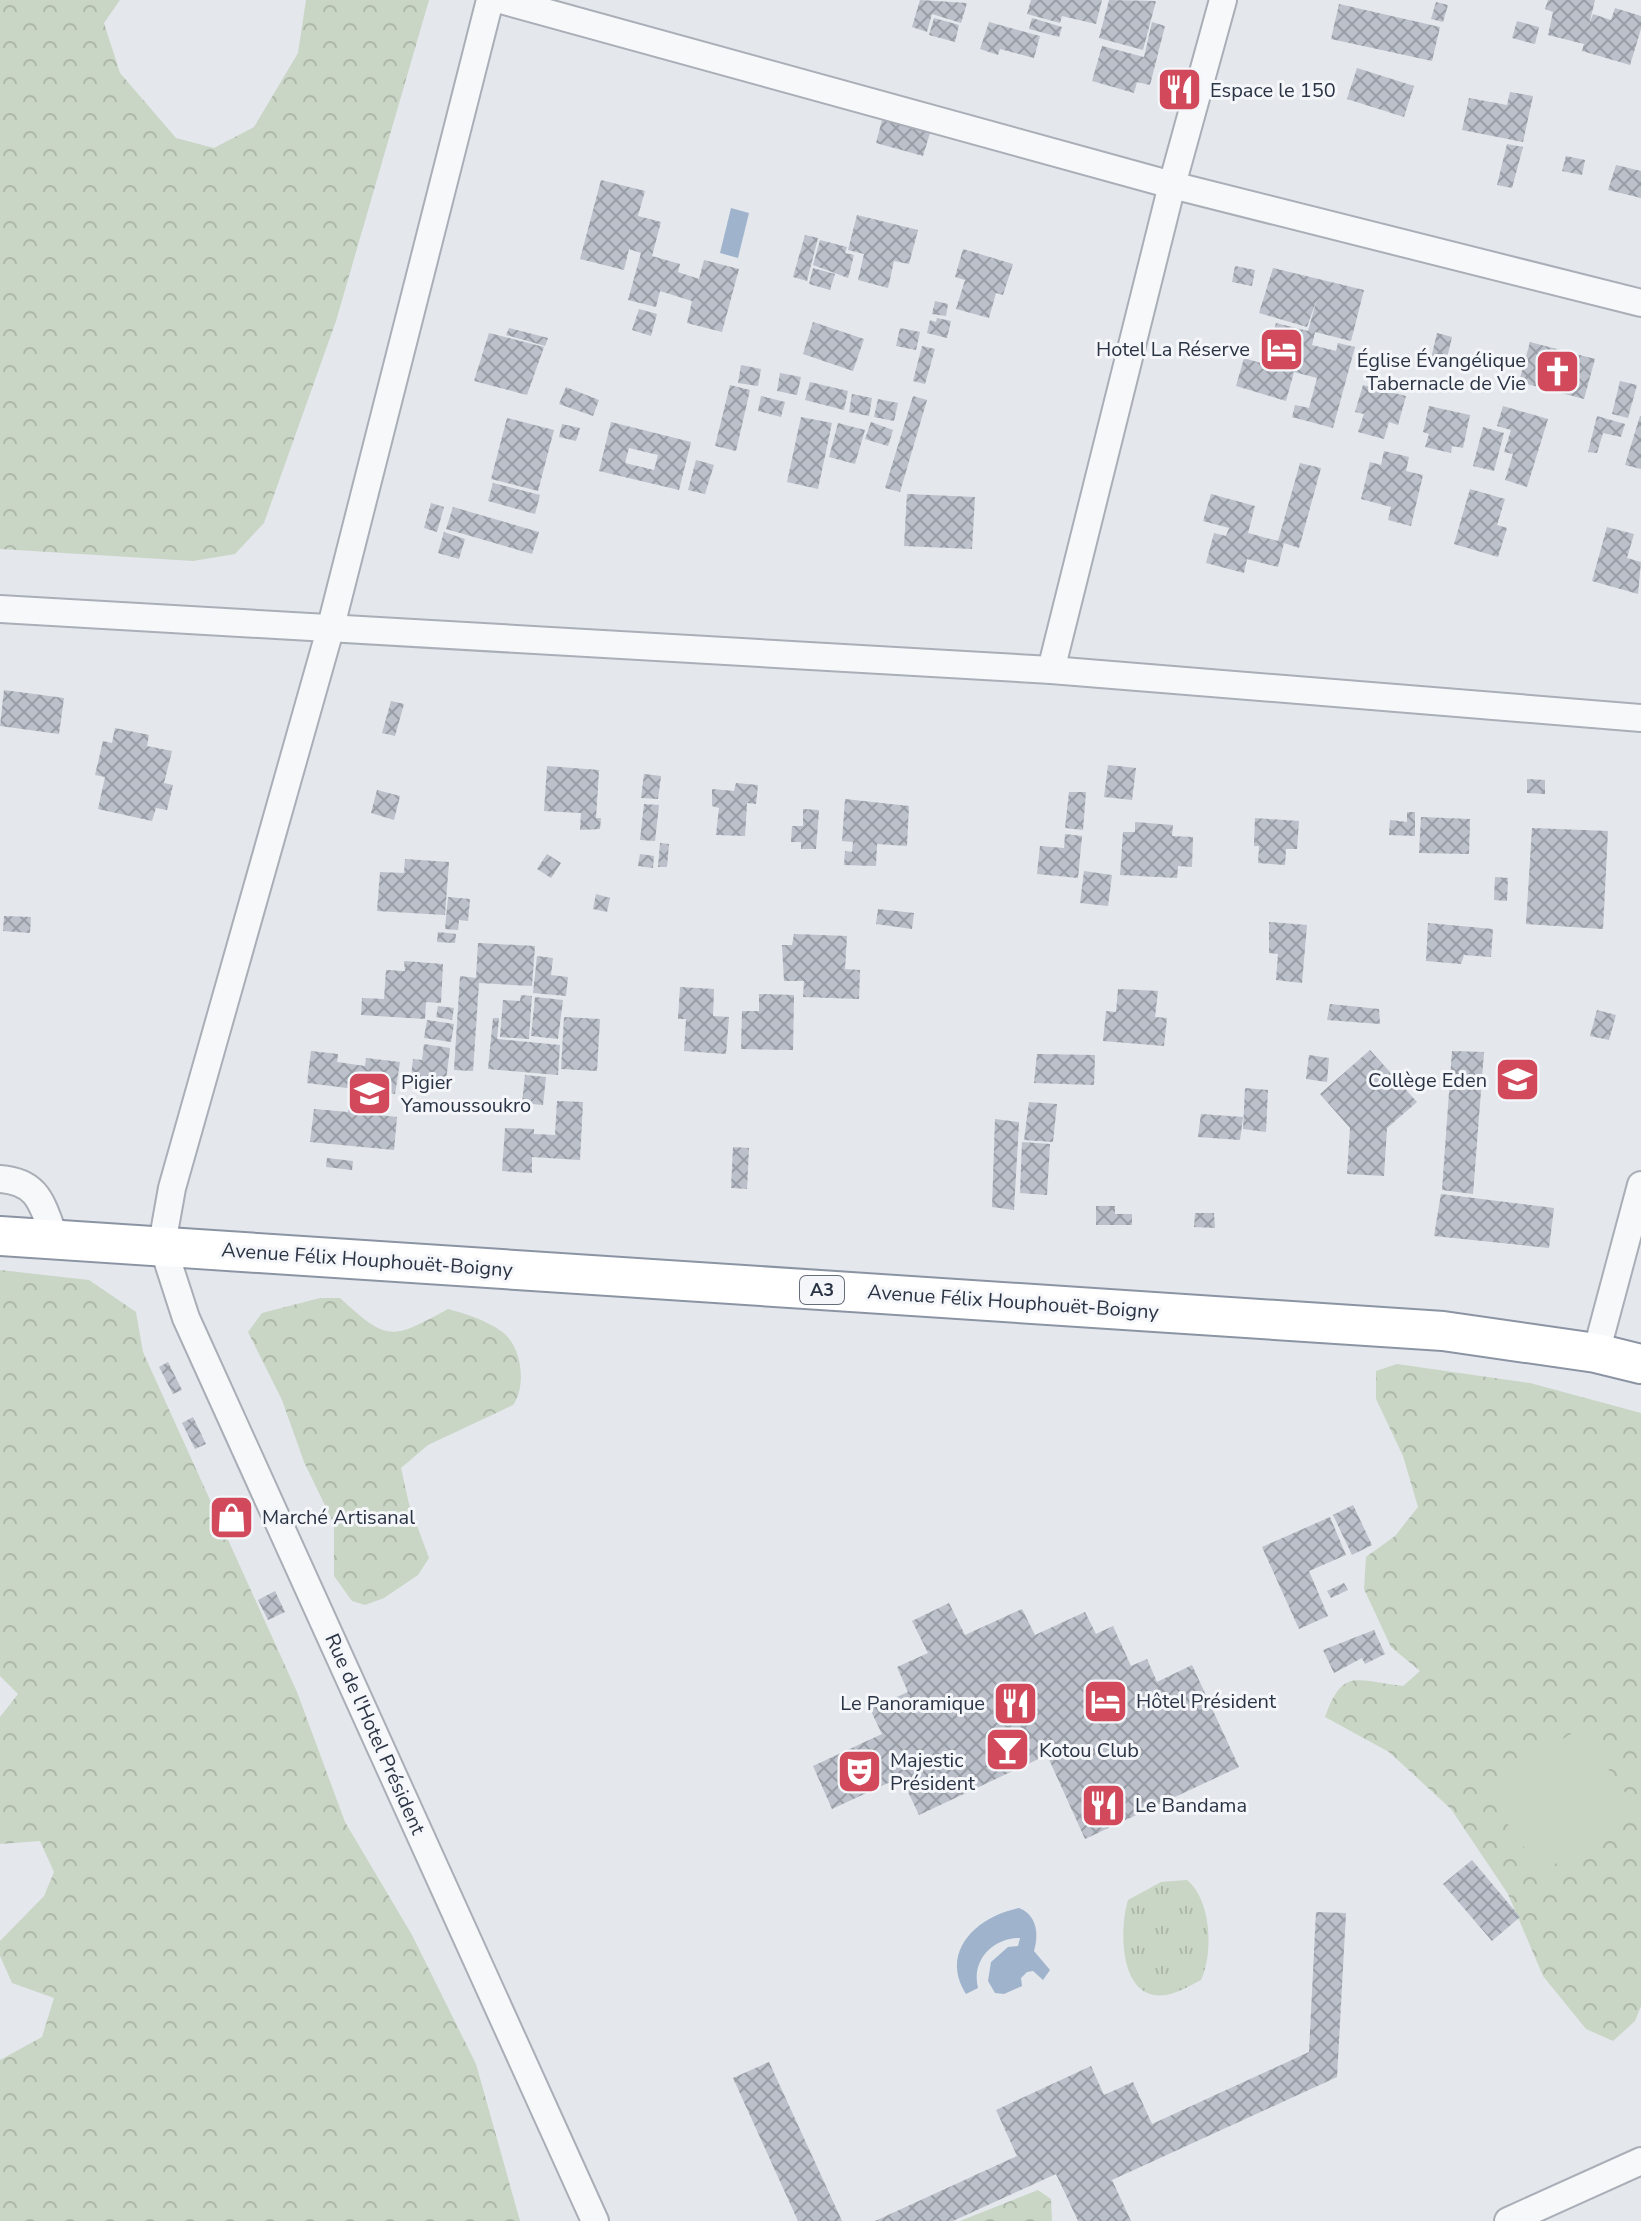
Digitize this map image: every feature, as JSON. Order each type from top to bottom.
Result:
[{"type":"highway","name":"Avenue Félix Houphouët-Boigny","points":[[0,1236],[162,1244],[1328,1322],[1443,1331],[1596,1353],[1641,1364]]},
{"type":"street","points":[[162,1244],[172,1188],[330,630],[490,0]]},
{"type":"street","points":[[501,0],[1172,185],[1641,303]]},
{"type":"street","points":[[1051,670],[1172,185],[1223,0]]},
{"type":"street","points":[[0,609],[1051,670],[1641,718]]},
{"type":"street","points":[[0,1179],[18,1181],[36,1192],[56,1240]]},
{"type":"street","points":[[1596,1353],[1641,1185]]},
{"type":"street","name":"Rue de l'Hotel Président","points":[[162,1244],[186,1318],[595,2221]]},
{"type":"street","points":[[1508,2221],[1641,2161]]},
{"type":"green space","points":[[0,0],[120,0],[104,23],[120,73],[176,138],[214,148],[254,127],[298,53],[306,0],[429,0],[336,321],[264,523],[235,554],[193,561],[0,549]]},
{"type":"green space","points":[[0,1270],[89,1280],[136,1312],[143,1352],[297,1692],[345,1822],[412,1935],[476,2064],[520,2221],[0,2221],[0,2060],[42,2037],[54,1998],[12,1983],[0,1956],[0,1941],[44,1896],[54,1872],[40,1841],[0,1844],[0,1717],[18,1694],[0,1676]]},
{"type":"green space","points":[[320,1298],[340,1298],[369,1323],[391,1332],[414,1327],[448,1309],[469,1315],[508,1337],[520,1366],[520,1387],[513,1405],[428,1445],[401,1468],[409,1504],[429,1558],[418,1575],[384,1598],[365,1605],[352,1601],[334,1576],[334,1524],[304,1462],[282,1400],[248,1332],[262,1313]]},
{"type":"green space","points":[[1397,1364],[1530,1383],[1641,1413],[1641,2006],[1635,2021],[1613,2041],[1586,2029],[1543,1976],[1508,1894],[1451,1809],[1389,1752],[1325,1717],[1338,1690],[1345,1684],[1362,1680],[1403,1686],[1420,1671],[1391,1647],[1364,1589],[1366,1557],[1395,1536],[1418,1507],[1403,1456],[1376,1399],[1376,1371]]},
{"type":"green space","points":[[1579,1728],[1636,1808],[1542,1873],[1486,1793]]},
{"type":"green space","points":[[1187,1880],[1201,1900],[1208,1927],[1205,1969],[1201,1980],[1184,1989],[1166,1995],[1151,1994],[1139,1987],[1126,1961],[1124,1928],[1128,1900],[1161,1882]]},
{"type":"green space","points":[[1038,2190],[1051,2199],[1052,2221],[960,2221]]},
{"type":"water","points":[[731,208],[749,213],[738,258],[720,253]]},
{"type":"water","points":[[1019,1908],[1033,1920],[1036,1932],[1034,1951],[1050,1970],[1043,1980],[1033,1971],[1027,1972],[1021,1978],[1022,1986],[1004,1994],[995,1993],[988,1981],[991,1962],[1008,1947],[1018,1946],[1020,1938],[1010,1939],[986,1952],[978,1968],[978,1988],[966,1994],[957,1964],[967,1938],[989,1919]]},
{"type":"building","points":[[920,0],[967,3],[961,23],[932,14],[927,32],[912,27]]},
{"type":"building","points":[[1031,0],[1102,0],[1096,24],[1062,16],[1060,23],[1027,14]]},
{"type":"building","points":[[1109,0],[1156,1],[1143,50],[1099,38]]},
{"type":"building","points":[[1548,0],[1595,0],[1589,25],[1593,14],[1611,20],[1615,8],[1641,16],[1641,29],[1630,65],[1582,51],[1584,44],[1548,35],[1553,12],[1545,9]]},
{"type":"building","points":[[1436,2],[1448,5],[1443,22],[1431,19]]},
{"type":"building","points":[[1339,4],[1440,27],[1432,61],[1331,39]]},
{"type":"building","points":[[934,18],[959,25],[955,42],[929,35]]},
{"type":"building","points":[[1032,18],[1062,27],[1059,37],[1029,29]]},
{"type":"building","points":[[1517,21],[1539,27],[1535,44],[1512,38]]},
{"type":"building","points":[[989,22],[1040,36],[1034,58],[1000,49],[998,55],[980,49]]},
{"type":"building","points":[[1152,22],[1165,26],[1150,85],[1137,82],[1134,93],[1092,81],[1102,46],[1144,57]]},
{"type":"building","points":[[1357,68],[1414,86],[1404,117],[1347,99]]},
{"type":"building","points":[[1510,92],[1533,96],[1523,142],[1462,130],[1469,98],[1507,105]]},
{"type":"building","points":[[882,120],[930,133],[923,156],[876,143]]},
{"type":"building","points":[[1507,144],[1523,147],[1512,188],[1497,185]]},
{"type":"building","points":[[1566,156],[1585,160],[1582,175],[1562,171]]},
{"type":"building","points":[[1616,165],[1641,171],[1641,198],[1608,190]]},
{"type":"building","points":[[601,180],[645,191],[638,216],[661,222],[652,256],[680,264],[678,272],[699,279],[704,260],[739,269],[722,332],[687,323],[692,301],[660,291],[656,307],[628,300],[641,253],[629,249],[624,270],[580,259]]},
{"type":"building","points":[[857,215],[918,230],[909,264],[894,261],[888,288],[858,280],[864,254],[848,250]]},
{"type":"building","points":[[805,235],[818,238],[807,281],[793,277]]},
{"type":"building","points":[[820,240],[847,247],[845,253],[854,255],[848,278],[813,265]]},
{"type":"building","points":[[963,249],[1013,264],[1003,295],[996,293],[989,318],[956,309],[965,280],[955,277]]},
{"type":"building","points":[[1235,266],[1255,270],[1252,286],[1232,282]]},
{"type":"building","points":[[813,268],[835,274],[830,290],[809,284]]},
{"type":"building","points":[[1273,268],[1364,290],[1351,341],[1315,332],[1312,345],[1336,351],[1338,343],[1355,347],[1333,428],[1292,417],[1295,405],[1309,408],[1317,378],[1294,372],[1286,401],[1236,386],[1244,358],[1264,364],[1276,323],[1308,331],[1317,299],[1307,327],[1259,313]]},
{"type":"building","points":[[935,301],[948,304],[946,316],[932,314]]},
{"type":"building","points":[[639,309],[657,314],[651,336],[632,330]]},
{"type":"building","points":[[937,318],[951,321],[947,338],[927,333],[930,320],[936,322]]},
{"type":"building","points":[[813,322],[864,339],[853,371],[803,354]]},
{"type":"building","points":[[509,328],[548,338],[545,346],[506,335]]},
{"type":"building","points":[[900,328],[920,332],[916,350],[896,346]]},
{"type":"building","points":[[489,333],[544,347],[527,395],[474,381]]},
{"type":"building","points":[[1437,333],[1452,337],[1445,366],[1430,363]]},
{"type":"building","name":"Église Évangélique Tabernacle de Vie","points":[[1530,342],[1595,359],[1584,399],[1519,382]]},
{"type":"building","points":[[922,346],[935,349],[925,384],[913,381]]},
{"type":"building","points":[[741,365],[761,369],[758,386],[738,383]]},
{"type":"building","points":[[780,373],[801,377],[797,395],[777,391]]},
{"type":"building","points":[[1620,381],[1637,385],[1628,418],[1612,414]]},
{"type":"building","points":[[810,382],[848,391],[844,410],[805,400]]},
{"type":"building","points":[[730,385],[750,390],[736,451],[715,446]]},
{"type":"building","points":[[1363,385],[1406,396],[1398,425],[1389,422],[1384,439],[1358,432],[1364,414],[1355,412]]},
{"type":"building","points":[[566,387],[599,400],[593,416],[559,404]]},
{"type":"building","points":[[852,394],[872,398],[869,416],[849,412]]},
{"type":"building","points":[[761,396],[785,402],[781,417],[758,411]]},
{"type":"building","points":[[913,396],[927,400],[900,492],[885,488]]},
{"type":"building","points":[[878,399],[898,403],[894,421],[874,417]]},
{"type":"building","points":[[1429,406],[1470,415],[1463,448],[1452,446],[1451,453],[1425,447],[1429,434],[1423,432]]},
{"type":"building","points":[[1503,406],[1548,419],[1527,487],[1505,480],[1513,454],[1504,452],[1511,430],[1497,426]]},
{"type":"building","points":[[1597,416],[1625,424],[1621,437],[1603,433],[1597,453],[1588,452]]},
{"type":"building","points":[[1641,416],[1641,469],[1625,465]]},
{"type":"building","points":[[801,417],[832,423],[818,489],[787,482]]},
{"type":"building","points":[[507,418],[554,430],[538,491],[491,479]]},
{"type":"building","points":[[611,422],[691,442],[679,490],[599,471]],"holes":[[[629,448],[658,455],[654,470],[625,463]]]},
{"type":"building","points":[[871,422],[893,430],[888,446],[865,439]]},
{"type":"building","points":[[838,423],[865,430],[855,464],[829,457]]},
{"type":"building","points":[[562,424],[580,428],[576,441],[559,437]]},
{"type":"building","points":[[1483,427],[1504,433],[1494,471],[1473,466]]},
{"type":"building","points":[[1384,451],[1409,457],[1406,471],[1423,475],[1411,526],[1388,520],[1391,507],[1361,499],[1370,462],[1381,465]]},
{"type":"building","points":[[696,460],[714,465],[705,494],[688,490]]},
{"type":"building","points":[[1300,463],[1321,468],[1299,548],[1284,543],[1278,567],[1247,559],[1244,573],[1206,563],[1214,533],[1226,536],[1229,528],[1203,521],[1211,494],[1255,506],[1248,533],[1278,541]]},
{"type":"building","points":[[493,483],[540,495],[535,514],[488,501]]},
{"type":"building","points":[[1470,489],[1505,499],[1497,525],[1507,528],[1498,557],[1454,544]]},
{"type":"building","points":[[907,494],[975,497],[972,549],[904,546]]},
{"type":"building","points":[[431,503],[444,507],[437,532],[424,528]]},
{"type":"building","points":[[453,507],[539,532],[532,554],[446,529]]},
{"type":"building","points":[[1607,527],[1634,534],[1627,558],[1641,562],[1638,594],[1592,581]]},
{"type":"building","points":[[444,532],[465,539],[459,559],[438,553]]},
{"type":"building","points":[[4,690],[64,698],[59,734],[0,726]]},
{"type":"building","points":[[391,701],[404,704],[395,736],[382,733]]},
{"type":"building","points":[[115,728],[149,735],[147,746],[172,751],[164,783],[173,785],[167,810],[156,808],[152,821],[98,809],[105,777],[95,775],[103,741],[112,743]]},
{"type":"building","points":[[1108,765],[1136,768],[1132,800],[1104,797]]},
{"type":"building","points":[[547,766],[599,770],[596,818],[601,818],[600,829],[580,830],[581,813],[544,811]]},
{"type":"building","points":[[644,774],[661,776],[658,799],[641,798]]},
{"type":"building","points":[[1527,779],[1545,780],[1545,794],[1527,793]]},
{"type":"building","points":[[736,783],[758,785],[756,804],[747,803],[745,836],[716,835],[719,808],[712,806],[712,789],[734,791]]},
{"type":"building","points":[[377,790],[400,796],[394,820],[371,813]]},
{"type":"building","points":[[1069,792],[1086,792],[1083,830],[1065,828]]},
{"type":"building","points":[[845,799],[909,806],[907,846],[877,844],[876,866],[844,865],[845,851],[852,852],[853,842],[842,841]]},
{"type":"building","points":[[644,804],[659,805],[655,841],[640,840]]},
{"type":"building","points":[[803,809],[819,810],[816,849],[801,849],[801,842],[791,842],[792,826],[803,826]]},
{"type":"building","points":[[1407,812],[1415,812],[1415,836],[1389,835],[1390,820],[1407,822]]},
{"type":"building","points":[[1421,817],[1470,819],[1469,854],[1419,853]]},
{"type":"building","points":[[1255,818],[1299,821],[1297,849],[1286,849],[1285,865],[1258,863],[1259,846],[1254,846]]},
{"type":"building","points":[[1135,822],[1173,825],[1172,836],[1193,837],[1192,867],[1178,866],[1177,878],[1120,875],[1123,832],[1135,832]]},
{"type":"building","points":[[1532,828],[1608,831],[1603,929],[1526,924]]},
{"type":"building","points":[[1065,834],[1082,836],[1078,878],[1037,874],[1040,846],[1064,848]]},
{"type":"building","points":[[660,843],[669,844],[667,867],[658,867]]},
{"type":"building","points":[[547,854],[561,863],[551,878],[537,869]]},
{"type":"building","points":[[640,854],[654,856],[653,868],[638,866]]},
{"type":"building","points":[[405,859],[449,862],[445,915],[377,911],[380,872],[404,873]]},
{"type":"building","points":[[1084,871],[1112,875],[1108,906],[1080,903]]},
{"type":"building","points":[[1495,877],[1508,878],[1507,901],[1494,900]]},
{"type":"building","points":[[596,894],[610,898],[607,912],[593,909]]},
{"type":"building","points":[[448,897],[470,899],[468,921],[459,920],[458,930],[445,929]]},
{"type":"building","points":[[878,909],[914,913],[912,929],[876,924]]},
{"type":"building","points":[[4,916],[31,917],[30,933],[3,931]]},
{"type":"building","points":[[1269,922],[1307,925],[1302,983],[1276,980],[1278,954],[1269,953]]},
{"type":"building","points":[[1428,923],[1493,929],[1491,957],[1464,955],[1461,964],[1426,961]]},
{"type":"building","points":[[438,932],[456,934],[455,943],[437,942]]},
{"type":"building","points":[[794,934],[847,936],[845,969],[860,970],[859,999],[803,997],[804,981],[784,981],[782,945],[792,945]]},
{"type":"building","points":[[478,943],[535,946],[532,986],[479,983],[473,1071],[454,1070],[460,976],[476,978]]},
{"type":"building","points":[[537,956],[553,958],[551,975],[568,977],[566,996],[533,993]]},
{"type":"building","points":[[404,961],[443,964],[441,1003],[426,1002],[425,1019],[361,1015],[362,998],[384,999],[386,970],[405,971]]},
{"type":"building","points":[[680,987],[714,989],[713,1016],[729,1017],[726,1054],[684,1051],[686,1019],[678,1019]]},
{"type":"building","points":[[1118,989],[1158,991],[1155,1017],[1167,1018],[1164,1046],[1103,1041],[1106,1011],[1116,1012]]},
{"type":"building","points":[[759,994],[794,995],[793,1050],[741,1049],[742,1011],[759,1011]]},
{"type":"building","points":[[521,995],[532,996],[529,1039],[500,1037],[503,1000],[520,1001]]},
{"type":"building","points":[[535,997],[563,1000],[558,1039],[531,1036]]},
{"type":"building","points":[[1330,1004],[1379,1009],[1380,1024],[1327,1020]]},
{"type":"building","points":[[438,1006],[454,1008],[452,1020],[436,1017]]},
{"type":"building","points":[[1597,1010],[1616,1015],[1609,1040],[1590,1036]]},
{"type":"building","points":[[564,1017],[600,1019],[597,1071],[561,1069]]},
{"type":"building","points":[[493,1018],[499,1018],[497,1039],[560,1045],[558,1075],[488,1069]]},
{"type":"building","points":[[427,1020],[454,1024],[451,1042],[424,1038]]},
{"type":"building","points":[[424,1044],[450,1048],[445,1089],[410,1085],[413,1059],[422,1060]]},
{"type":"building","points":[[1370,1050],[1417,1102],[1387,1128],[1384,1176],[1347,1174],[1350,1128],[1320,1094]]},
{"type":"building","points":[[311,1051],[338,1054],[337,1062],[365,1066],[366,1058],[400,1062],[395,1094],[307,1083]]},
{"type":"building","points":[[1452,1051],[1484,1052],[1473,1194],[1442,1190]]},
{"type":"building","points":[[1037,1054],[1095,1055],[1094,1085],[1034,1083]]},
{"type":"building","points":[[1309,1055],[1329,1058],[1327,1082],[1306,1079]]},
{"type":"building","points":[[525,1075],[546,1077],[543,1105],[522,1103]]},
{"type":"building","points":[[1245,1088],[1268,1090],[1266,1132],[1243,1129]]},
{"type":"building","points":[[350,1097],[363,1098],[362,1113],[397,1117],[394,1150],[310,1142],[314,1109],[348,1112]]},
{"type":"building","points":[[557,1101],[583,1102],[580,1160],[532,1157],[532,1173],[502,1171],[505,1128],[534,1129],[534,1134],[555,1135]]},
{"type":"building","points":[[1029,1102],[1057,1104],[1053,1142],[1024,1140]]},
{"type":"building","points":[[1201,1114],[1243,1117],[1240,1140],[1198,1137]]},
{"type":"building","points":[[995,1119],[1019,1122],[1014,1210],[992,1207]]},
{"type":"building","points":[[1022,1142],[1050,1144],[1047,1195],[1020,1193]]},
{"type":"building","points":[[733,1147],[749,1148],[747,1189],[731,1188]]},
{"type":"building","points":[[327,1158],[353,1161],[352,1170],[326,1167]]},
{"type":"building","points":[[1441,1194],[1554,1208],[1549,1248],[1434,1236]]},
{"type":"building","points":[[1096,1206],[1115,1206],[1115,1214],[1132,1214],[1132,1225],[1096,1225]]},
{"type":"building","points":[[1195,1213],[1214,1213],[1215,1228],[1194,1227]]},
{"type":"building","points":[[168,1362],[182,1390],[173,1394],[159,1367]]},
{"type":"building","points":[[193,1417],[206,1444],[195,1449],[182,1423]]},
{"type":"building","points":[[1353,1505],[1372,1545],[1352,1555],[1333,1515]]},
{"type":"building","points":[[1330,1517],[1346,1555],[1309,1571],[1328,1616],[1299,1629],[1262,1547]]},
{"type":"building","points":[[1344,1583],[1348,1590],[1331,1598],[1327,1591]]},
{"type":"building","points":[[275,1591],[285,1612],[268,1620],[258,1600]]},
{"type":"building","points":[[949,1603],[965,1635],[1022,1609],[1035,1635],[1085,1612],[1096,1634],[1113,1626],[1131,1666],[1147,1659],[1157,1682],[1192,1665],[1239,1767],[1085,1839],[1047,1755],[919,1815],[901,1777],[832,1809],[813,1766],[882,1734],[870,1709],[908,1692],[897,1667],[928,1653],[912,1621]]},
{"type":"building","points":[[1374,1630],[1385,1654],[1365,1664],[1362,1658],[1334,1673],[1323,1650]]},
{"type":"building","points":[[1472,1860],[1520,1917],[1492,1941],[1443,1884]]},
{"type":"building","points":[[1316,1912],[1346,1913],[1337,2077],[1112,2180],[1131,2221],[1078,2221],[1056,2174],[953,2221],[875,2221],[1017,2156],[996,2110],[1091,2066],[1104,2095],[1133,2082],[1152,2124],[1309,2052]]},
{"type":"building","points":[[769,2062],[842,2221],[798,2221],[733,2078]]},
{"type":"place","name":"Espace le 150","points":[[1179,90]]},
{"type":"place","name":"Hotel La Réserve","points":[[1281,349]]},
{"type":"place","name":"Église Évangélique Tabernacle de Vie","points":[[1557,371]]},
{"type":"place","name":"Collège Eden","points":[[1518,1080]]},
{"type":"place","name":"Pigier Yamoussoukro","points":[[370,1094]]},
{"type":"place","name":"Marché Artisanal","points":[[231,1517]]},
{"type":"place","name":"Hôtel Président","points":[[1105,1701]]},
{"type":"place","name":"Le Panoramique","points":[[1016,1703]]},
{"type":"place","name":"Kotou Club","points":[[1008,1750]]},
{"type":"place","name":"Majestic Président","points":[[859,1771]]},
{"type":"place","name":"Le Bandama","points":[[1104,1805]]}]
